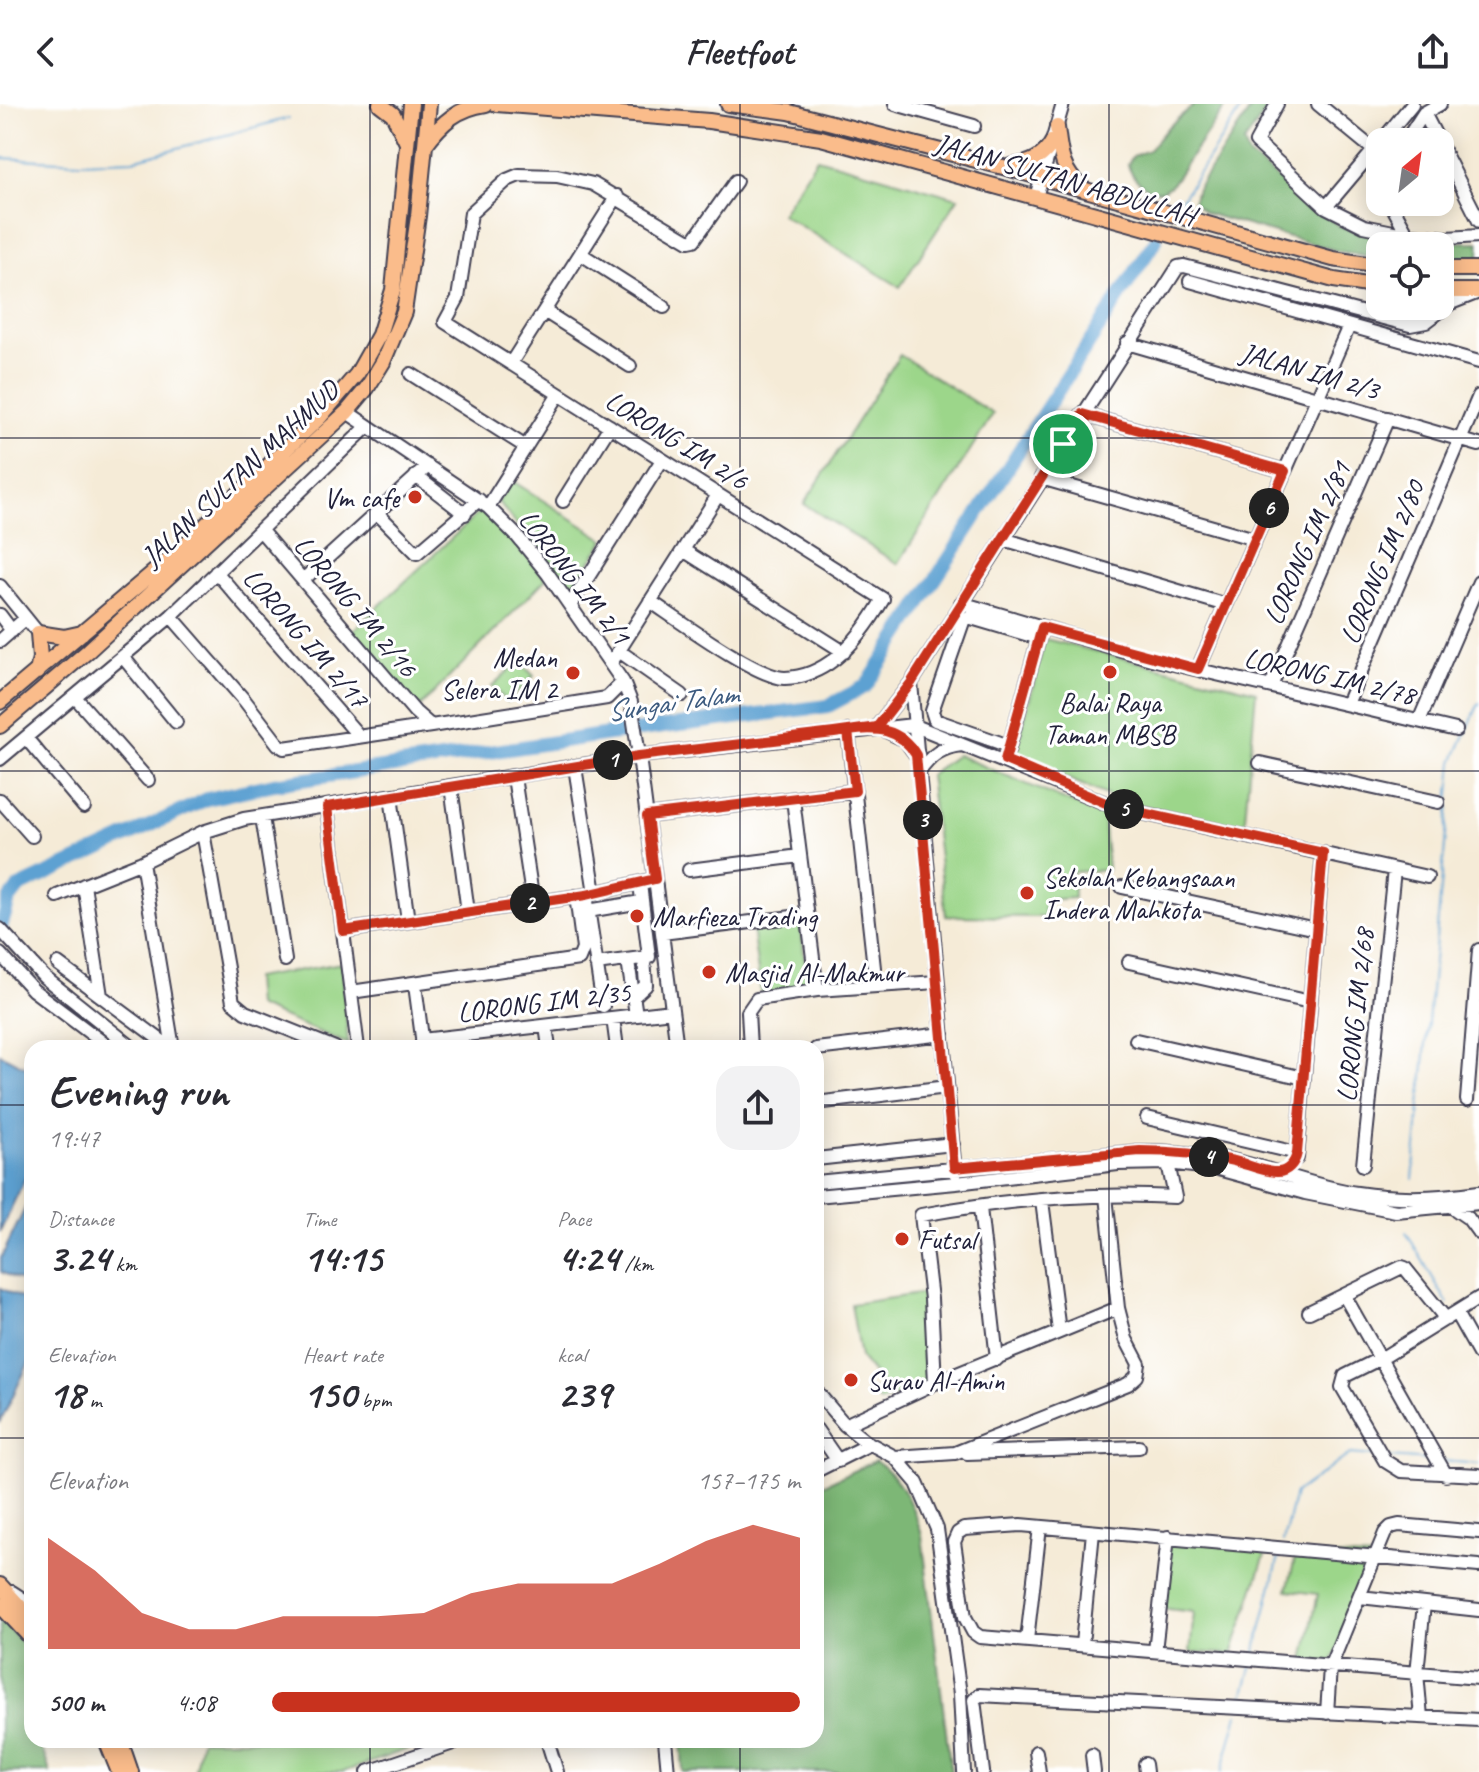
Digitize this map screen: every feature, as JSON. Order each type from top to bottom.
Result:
[{"type":"main road","points":[[380,104],[393,114],[409,147]]},
{"type":"main road","name":"JALAN SULTAN MAHMUD","points":[[0,702],[175,554],[320,417],[357,374],[379,335],[393,290],[411,104]]},
{"type":"main road","name":"JALAN SULTAN MAHMUD","points":[[0,726],[88,651],[347,412],[367,388],[383,362],[404,312],[418,216],[429,104]]},
{"type":"main road","points":[[425,145],[445,121],[466,108],[486,104]]},
{"type":"main road","name":"JALAN SULTAN ABDULLAH","points":[[496,104],[709,121],[821,138],[1211,247],[1334,280],[1366,285]]},
{"type":"main road","name":"JALAN SULTAN ABDULLAH","points":[[728,104],[790,108],[1333,259],[1366,264]]},
{"type":"main road","points":[[1003,167],[1034,161],[1049,149],[1055,134]]},
{"type":"main road","points":[[1055,134],[1061,161],[1069,175],[1088,191]]},
{"type":"main road","points":[[1128,223],[1134,223],[1141,216],[1140,209],[1133,203]]},
{"type":"main road","points":[[1196,221],[1181,222],[1177,226],[1178,231],[1211,247]]},
{"type":"main road","points":[[1454,269],[1479,269]]},
{"type":"main road","points":[[1454,291],[1479,291]]},
{"type":"main road","points":[[37,672],[40,658],[38,633],[64,637],[82,633]]},
{"type":"main road","points":[[0,1584],[24,1611]]},
{"type":"main road","points":[[0,1605],[24,1630]]},
{"type":"main road","points":[[109,1748],[119,1772]]},
{"type":"main road","points":[[123,1748],[131,1772]]},
{"type":"street","points":[[895,104],[974,126]]},
{"type":"street","points":[[1036,197],[1063,104]]},
{"type":"street","points":[[1277,104],[1256,142],[1326,207],[1364,226],[1393,232]]},
{"type":"street","points":[[1318,104],[1366,137]]},
{"type":"street","points":[[1392,128],[1412,104]]},
{"type":"street","points":[[1414,128],[1424,113],[1440,104]]},
{"type":"street","points":[[1424,113],[1432,128]]},
{"type":"street","points":[[1326,207],[1366,159]]},
{"type":"street","points":[[1454,171],[1479,221]]},
{"type":"street","name":"LORONG IM 2/6","points":[[617,196],[593,184],[557,176],[519,175],[507,180],[471,213],[458,298],[445,322],[883,599],[844,652]]},
{"type":"street","points":[[511,363],[617,196],[689,241],[694,240],[736,181]]},
{"type":"street","points":[[1454,238],[1479,236]]},
{"type":"street","points":[[581,254],[664,307]]},
{"type":"street","points":[[877,727],[911,683],[1173,272],[1184,266],[1410,325],[1426,322],[1451,303],[1479,291]]},
{"type":"street","points":[[1190,281],[1479,362]]},
{"type":"street","points":[[544,311],[630,366]]},
{"type":"street","points":[[1198,669],[1349,326]]},
{"type":"street","name":"JALAN IM 2/3","points":[[1127,343],[1479,445]]},
{"type":"street","points":[[411,374],[526,447]]},
{"type":"street","points":[[377,513],[417,553],[483,503],[526,447],[559,394]]},
{"type":"street","name":"LORONG IM 2/80","points":[[1347,704],[1479,396]]},
{"type":"street","name":"LORONG IM 2/1","points":[[347,412],[483,503],[517,536],[571,604],[623,682],[631,702],[639,753]]},
{"type":"street","points":[[1082,414],[1285,471]]},
{"type":"street","name":"LORONG IM 2/81","points":[[1271,686],[1388,418]]},
{"type":"street","points":[[0,759],[171,616],[368,426]]},
{"type":"street","points":[[563,501],[610,426]]},
{"type":"street","points":[[571,604],[662,460]]},
{"type":"street","points":[[303,580],[428,466]]},
{"type":"street","points":[[416,476],[465,514]]},
{"type":"street","points":[[1041,478],[1255,539]]},
{"type":"street","points":[[611,663],[718,495]]},
{"type":"street","name":"LORONG IM 2/16","points":[[261,531],[415,712],[431,726]]},
{"type":"street","points":[[1003,539],[1226,605]]},
{"type":"street","points":[[650,601],[753,667],[785,678],[814,671],[844,652],[683,550]]},
{"type":"street","name":"LORONG IM 2/17","points":[[216,572],[359,736]]},
{"type":"street","points":[[1419,721],[1479,582]]},
{"type":"street","points":[[0,586],[38,633]]},
{"type":"street","name":"LORONG IM 2/78","points":[[961,603],[1041,633],[1456,730]]},
{"type":"street","points":[[0,615],[12,631]]},
{"type":"street","points":[[171,616],[278,744],[287,748],[607,698],[623,682]]},
{"type":"street","points":[[1005,760],[1009,746],[1041,633],[968,617],[964,619],[932,711],[935,720],[1009,746]]},
{"type":"street","points":[[0,641],[26,618]]},
{"type":"street","points":[[619,651],[682,695]]},
{"type":"street","points":[[123,657],[176,722]]},
{"type":"street","points":[[911,683],[956,1183]]},
{"type":"street","points":[[75,697],[148,780]]},
{"type":"street","points":[[57,896],[228,823],[575,767],[639,753],[913,725],[1115,807],[1427,877]]},
{"type":"street","points":[[877,727],[905,740],[916,755]]},
{"type":"street","points":[[848,731],[876,986]]},
{"type":"street","points":[[26,738],[84,807]]},
{"type":"street","points":[[919,772],[943,748],[966,745]]},
{"type":"street","points":[[639,753],[676,1040]]},
{"type":"street","points":[[1260,763],[1438,802]]},
{"type":"street","points":[[575,767],[585,894],[603,1006]]},
{"type":"street","points":[[514,777],[533,902]]},
{"type":"street","points":[[451,786],[468,912]]},
{"type":"street","points":[[647,816],[855,791]]},
{"type":"street","points":[[391,796],[408,921]]},
{"type":"street","points":[[793,799],[817,990]]},
{"type":"street","points":[[0,800],[32,836]]},
{"type":"street","points":[[327,807],[357,1040]]},
{"type":"street","points":[[262,817],[285,960]]},
{"type":"street","points":[[203,832],[233,1002],[245,1012],[315,1040]]},
{"type":"street","points":[[1278,1173],[1292,1165],[1297,1156],[1323,853]]},
{"type":"street","points":[[689,870],[800,856]]},
{"type":"street","points":[[142,862],[171,1040]]},
{"type":"street","name":"LORONG IM 2/68","points":[[1363,1165],[1394,870]]},
{"type":"street","points":[[343,931],[585,894],[655,879]]},
{"type":"street","points":[[596,964],[649,956],[640,884]]},
{"type":"street","points":[[84,885],[101,996]]},
{"type":"street","points":[[1122,887],[1316,929]]},
{"type":"street","points":[[351,992],[579,959],[583,949],[585,894]]},
{"type":"street","points":[[588,911],[641,902]]},
{"type":"street","points":[[662,933],[808,915]]},
{"type":"street","points":[[0,929],[44,977],[123,1040]]},
{"type":"street","points":[[1467,1100],[1479,950]]},
{"type":"street","points":[[4,958],[33,990],[99,1040]]},
{"type":"street","points":[[633,997],[646,985],[644,959]]},
{"type":"street","points":[[628,961],[636,1015]]},
{"type":"street","points":[[1129,962],[1310,1002]]},
{"type":"street","points":[[58,964],[161,1040]]},
{"type":"street","points":[[750,1040],[748,1012],[757,999],[817,990],[937,982]]},
{"type":"street","points":[[415,985],[422,1040]]},
{"type":"street","name":"LORONG IM 2/35","points":[[445,1040],[672,1011]]},
{"type":"street","points":[[613,1018],[616,1040]]},
{"type":"street","points":[[546,1026],[548,1040]]},
{"type":"street","points":[[484,1033],[485,1040]]},
{"type":"street","points":[[824,1048],[943,1034]]},
{"type":"street","points":[[1136,1040],[1304,1078]]},
{"type":"street","points":[[824,1102],[947,1087]]},
{"type":"street","points":[[1147,1118],[1297,1156],[1314,1182]]},
{"type":"street","points":[[824,1158],[953,1144]]},
{"type":"street","points":[[824,1181],[1105,1152],[1170,1151],[1231,1160],[1352,1193],[1382,1197],[1479,1192]]},
{"type":"street","points":[[935,1383],[931,1299],[921,1215],[1106,1196],[1175,1197],[1168,1163]]},
{"type":"street","points":[[824,1195],[1118,1164],[1168,1163],[1218,1169],[1374,1208],[1396,1211],[1479,1206],[1477,1230]]},
{"type":"street","points":[[955,1453],[1128,1384],[1137,1376],[1139,1364],[1126,1339],[1118,1308],[1106,1196]]},
{"type":"street","points":[[1042,1201],[1059,1331]]},
{"type":"street","points":[[1452,1207],[1477,1230]]},
{"type":"street","points":[[980,1208],[997,1359]]},
{"type":"street","points":[[1309,1312],[1402,1267],[1451,1316],[1479,1354]]},
{"type":"street","points":[[1344,1295],[1445,1474]]},
{"type":"street","points":[[1479,1298],[1345,1376],[1342,1387],[1383,1456],[1401,1471],[1479,1475]]},
{"type":"street","points":[[845,1425],[935,1383],[1118,1308]]},
{"type":"street","points":[[824,1400],[845,1425],[870,1444],[895,1457],[917,1483],[937,1529],[960,1694],[964,1772]]},
{"type":"street","points":[[824,1441],[838,1461]]},
{"type":"street","points":[[824,1467],[870,1444]]},
{"type":"street","points":[[895,1457],[1139,1447]]},
{"type":"street","points":[[1479,1566],[1021,1525],[964,1529],[954,1542],[965,1617],[973,1632],[980,1637],[1479,1678]]},
{"type":"street","points":[[1327,1713],[1330,1667],[1385,1533],[1399,1525],[1479,1532]]},
{"type":"street","points":[[1027,1640],[1040,1527]]},
{"type":"street","points":[[1082,1644],[1093,1532]]},
{"type":"street","points":[[1155,1651],[1168,1537]]},
{"type":"street","points":[[0,1584],[24,1600]]},
{"type":"street","points":[[1360,1597],[1479,1610]]},
{"type":"street","points":[[1421,1717],[1417,1673],[1424,1604]]},
{"type":"street","points":[[983,1772],[974,1700],[979,1695],[1479,1720]]},
{"type":"street","points":[[368,1772],[438,1748]]},
{"type":"street","points":[[550,1748],[557,1772]]},
{"type":"street","points":[[666,1748],[668,1772]]},
{"type":"street","points":[[1036,1752],[1039,1772]]},
{"type":"street","points":[[1092,1755],[1094,1772]]},
{"type":"green space","points":[[1195,104],[1227,104],[1172,184],[1161,191],[1150,190],[1136,179],[1128,164],[1133,156],[1149,150],[1168,127]]},
{"type":"green space","points":[[1254,104],[1271,104],[1244,143],[1249,156],[1339,226],[1366,233],[1366,256],[1338,251],[1205,213],[1193,202],[1197,189]]},
{"type":"green space","points":[[817,158],[958,198],[900,287],[781,214]]},
{"type":"green space","points":[[1454,242],[1479,242],[1479,264],[1454,263]]},
{"type":"green space","points":[[900,355],[993,414],[898,564],[804,504]]},
{"type":"green space","points":[[511,480],[605,540],[570,590],[498,502]]},
{"type":"green space","points":[[487,505],[546,579],[415,712],[349,634]]},
{"type":"green space","points":[[1045,639],[1256,691],[1244,830],[1119,800],[1015,757]]},
{"type":"green space","points":[[519,661],[534,676],[507,702],[492,686]]},
{"type":"green space","name":"Sekolah Kebangsaan Indera Mahkota","points":[[957,755],[1103,816],[1108,870],[1073,872],[1074,898],[1044,900],[1045,917],[946,916],[929,775]]},
{"type":"green space","points":[[800,920],[808,988],[761,994],[752,928]]},
{"type":"green space","points":[[342,963],[348,1040],[338,1040],[256,1006],[254,978]]},
{"type":"green space","points":[[926,1293],[932,1380],[880,1402],[872,1393],[881,1383],[860,1357],[851,1304]]},
{"type":"green space","points":[[875,1461],[892,1475],[915,1514],[922,1535],[951,1772],[683,1772],[682,1748],[824,1748],[824,1484]]},
{"type":"green space","points":[[1168,1537],[1268,1546],[1232,1654],[1190,1652],[1194,1612],[1160,1608]]},
{"type":"green space","points":[[1296,1555],[1376,1558],[1330,1667],[1303,1665],[1318,1594],[1287,1590]]},
{"type":"green space","points":[[0,1619],[24,1645],[24,1748],[42,1748],[50,1772],[0,1772]]},
{"type":"green space","points":[[199,1748],[410,1748],[343,1772],[194,1772]]},
{"type":"water","points":[[0,1054],[24,1066],[24,1180],[0,1232]]},
{"type":"water","points":[[24,1211],[24,1282],[1,1272],[1,1258]]},
{"type":"water","points":[[0,1288],[24,1299],[24,1373],[0,1423]]},
{"type":"waterway","name":"Sungai Talam","points":[[1178,205],[1244,104]]},
{"type":"waterway","points":[[0,158],[80,162],[133,160],[289,118]]},
{"type":"waterway","name":"Sungai Talam","points":[[0,931],[9,900],[19,887],[207,799],[274,784],[609,734],[828,706],[866,686],[1156,240]]},
{"type":"waterway","points":[[1413,1179],[1453,762],[1479,703]]},
{"type":"waterway","points":[[1406,1232],[1448,1304]]},
{"type":"waterway","points":[[1283,1542],[1295,1493],[1350,1454],[1374,1456]]},
{"type":"waterway","points":[[1388,1457],[1430,1460]]},
{"type":"waterway","points":[[1444,1461],[1479,1464]]},
{"type":"waterway","points":[[1255,1654],[1280,1552]]},
{"type":"waterway","points":[[1241,1704],[1252,1664]]},
{"type":"waterway","points":[[1222,1772],[1238,1714]]},
{"type":"place","name":"Vm cafe","points":[[415,497]]},
{"type":"place","name":"Balai Raya Taman MBSB","points":[[1110,672]]},
{"type":"place","name":"Medan Selera IM 2","points":[[573,673]]},
{"type":"place","name":"Sekolah Kebangsaan Indera Mahkota","points":[[1027,893]]},
{"type":"place","name":"Marfieza Trading","points":[[637,916]]},
{"type":"place","name":"Masjid Al-Makmur","points":[[709,972]]},
{"type":"place","name":"Futsal","points":[[902,1239]]},
{"type":"place","name":"Surau Al-Amin","points":[[851,1380]]},
{"type":"route","points":[[1063,444],[911,683],[877,727],[639,756],[327,807],[343,931],[586,895],[655,879],[647,816],[855,791],[848,731],[877,727],[911,746],[919,772],[954,1168],[1105,1152],[1170,1151],[1231,1160],[1278,1173],[1287,1169],[1297,1158],[1323,853],[1115,807],[1005,760],[1042,627],[1198,669],[1285,471],[1082,414],[1063,444]]}]
